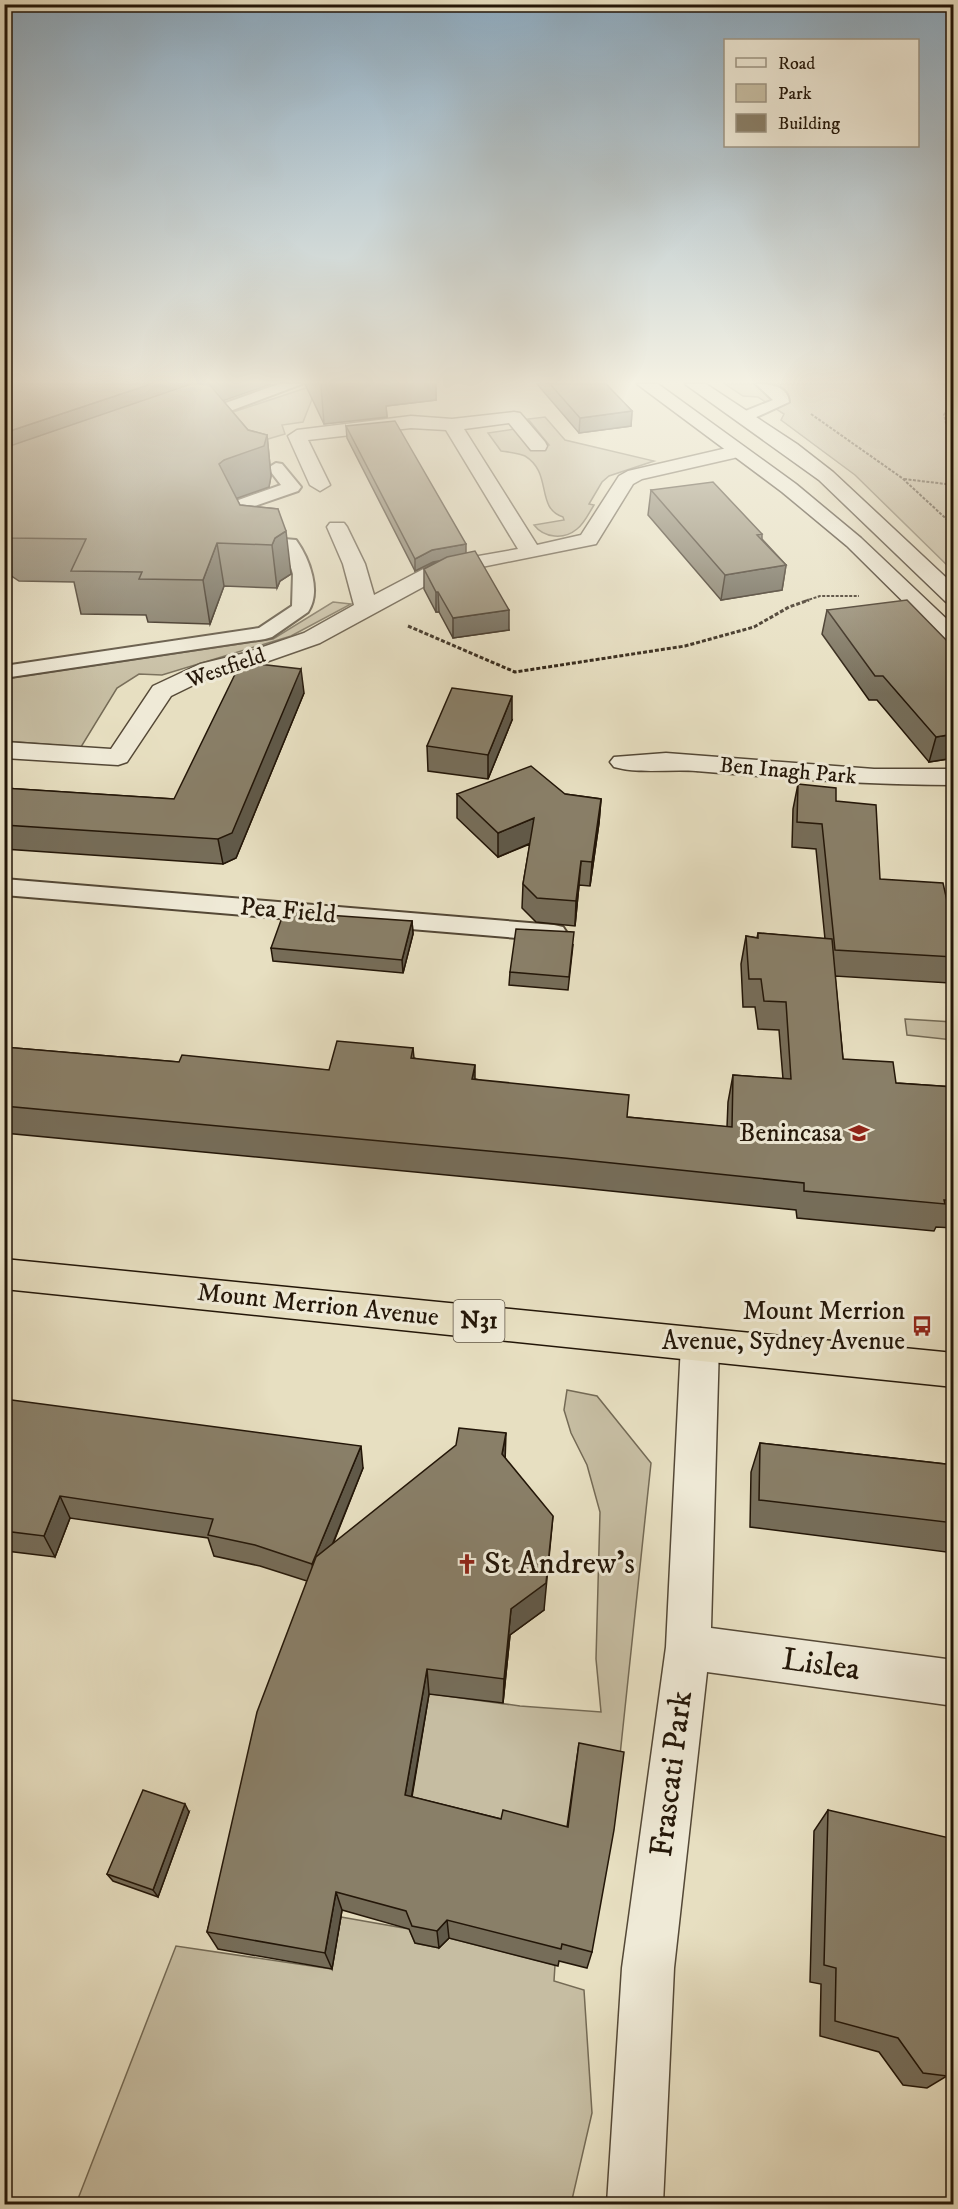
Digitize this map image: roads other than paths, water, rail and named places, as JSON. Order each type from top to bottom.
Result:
[{"type":"highway","name":"Mount Merrion Avenue","points":[[4,1274],[954,1370]]},
{"type":"street","points":[[490,487],[531,553]]},
{"type":"street","points":[[337,527],[354,564],[366,608],[441,569],[589,540],[622,487]]},
{"type":"street","points":[[785,487],[854,542],[954,639]]},
{"type":"street","points":[[838,487],[954,597]]},
{"type":"street","name":"Westfield","points":[[4,750],[118,757],[162,691],[208,669],[252,659],[312,638],[366,608]]},
{"type":"street","name":"Ben Inagh Park","points":[[623,762],[666,761],[874,777],[954,777]]},
{"type":"street","name":"Frascati Park","points":[[635,2205],[648,1968],[688,1647],[700,1344]]},
{"type":"street","name":"Lislea","points":[[688,1647],[954,1683]]},
{"type":"lane","points":[[4,672],[265,633],[291,617],[301,608],[304,577],[300,556],[290,544],[253,542],[236,507],[292,487]]},
{"type":"lane","name":"Pea Field","points":[[4,887],[571,934]]},
{"type":"place","name":"Benincasa","points":[[859,1133]]},
{"type":"place","name":"Mount Merrion Avenue, Sydney Avenue","points":[[922,1326]]},
{"type":"place","name":"St Andrew's","points":[[467,1564]]}]
